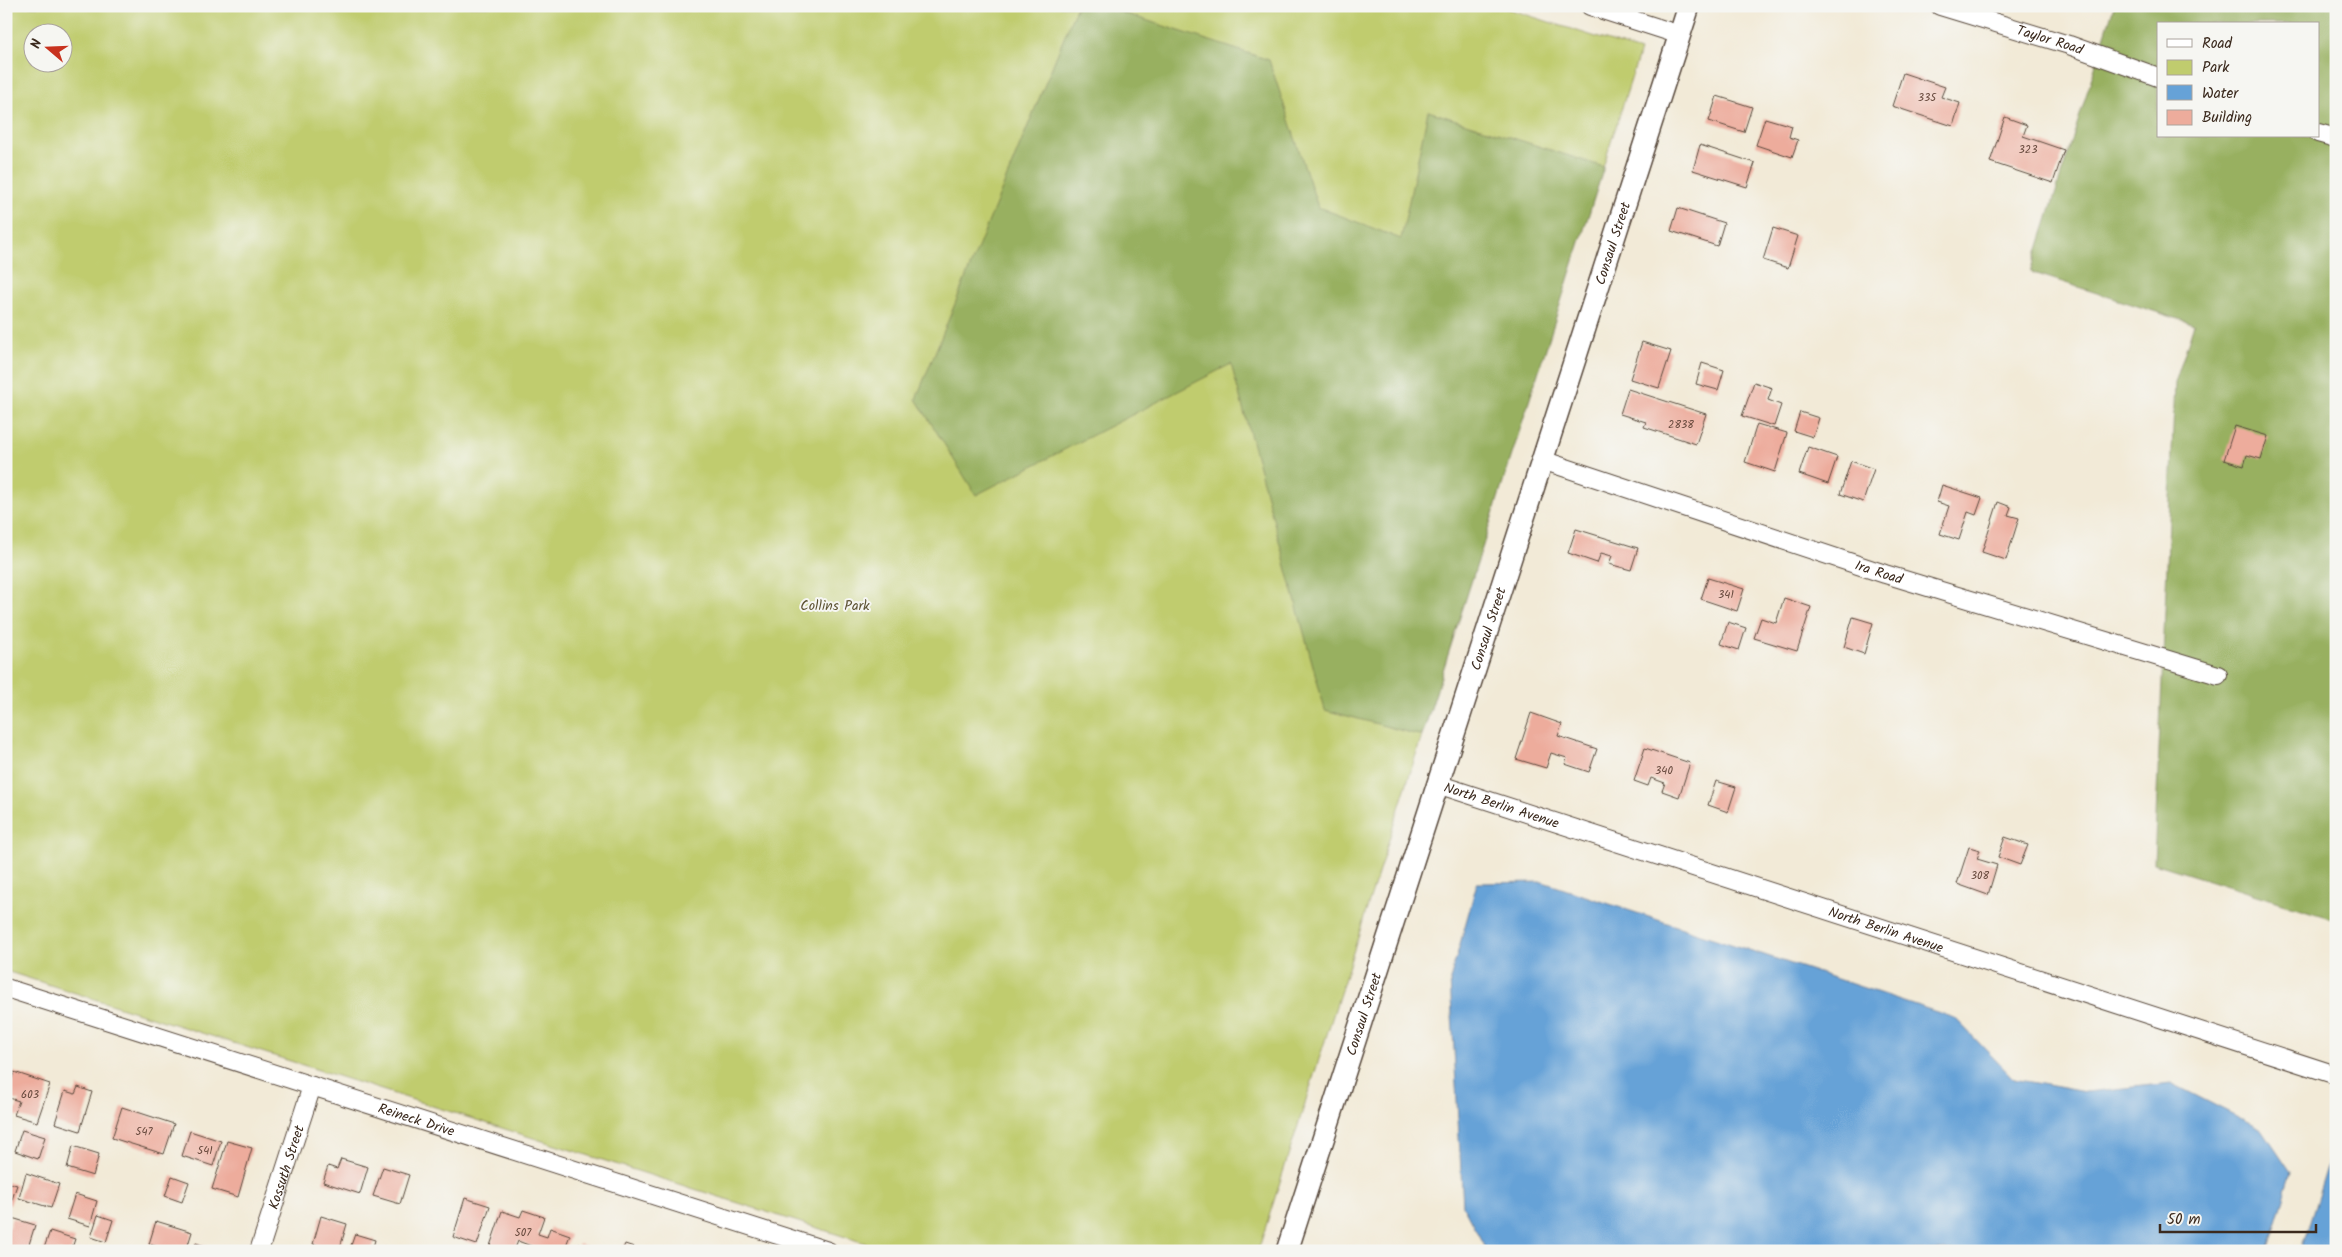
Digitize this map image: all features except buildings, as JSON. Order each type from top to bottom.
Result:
[{"type":"street","points":[[1590,6],[1680,34]]},
{"type":"street","name":"Consaul Street","points":[[1288,1251],[1689,6]]},
{"type":"street","name":"Taylor Road","points":[[1940,6],[2069,45],[2157,77]]},
{"type":"street","points":[[2320,134],[2336,138]]},
{"type":"street","name":"Ira Road","points":[[1542,460],[1885,574],[2218,675]]},
{"type":"street","name":"North Berlin Avenue","points":[[1437,784],[1746,882],[2336,1075]]},
{"type":"street","name":"Reineck Drive","points":[[6,988],[828,1251]]},
{"type":"street","name":"Kossuth Street","points":[[259,1251],[312,1086]]},
{"type":"green space","name":"Collins Park","points":[[6,6],[1499,6],[1640,51],[1258,1251],[890,1251],[6,971]]},
{"type":"green space","points":[[1077,6],[1102,6],[1269,60],[1318,207],[1401,239],[1428,111],[1604,167],[1422,736],[1325,710],[1231,364],[976,495],[916,399]]},
{"type":"green space","points":[[2114,6],[2336,6],[2336,920],[2154,863],[2175,383],[2194,324],[2031,272]]},
{"type":"water","points":[[1543,882],[1955,1018],[2014,1079],[2086,1092],[2171,1083],[2262,1129],[2291,1172],[2267,1251],[1487,1251],[1463,1206],[1450,980],[1477,883]]},
{"type":"water","points":[[2336,1138],[2336,1251],[2301,1251]]}]
